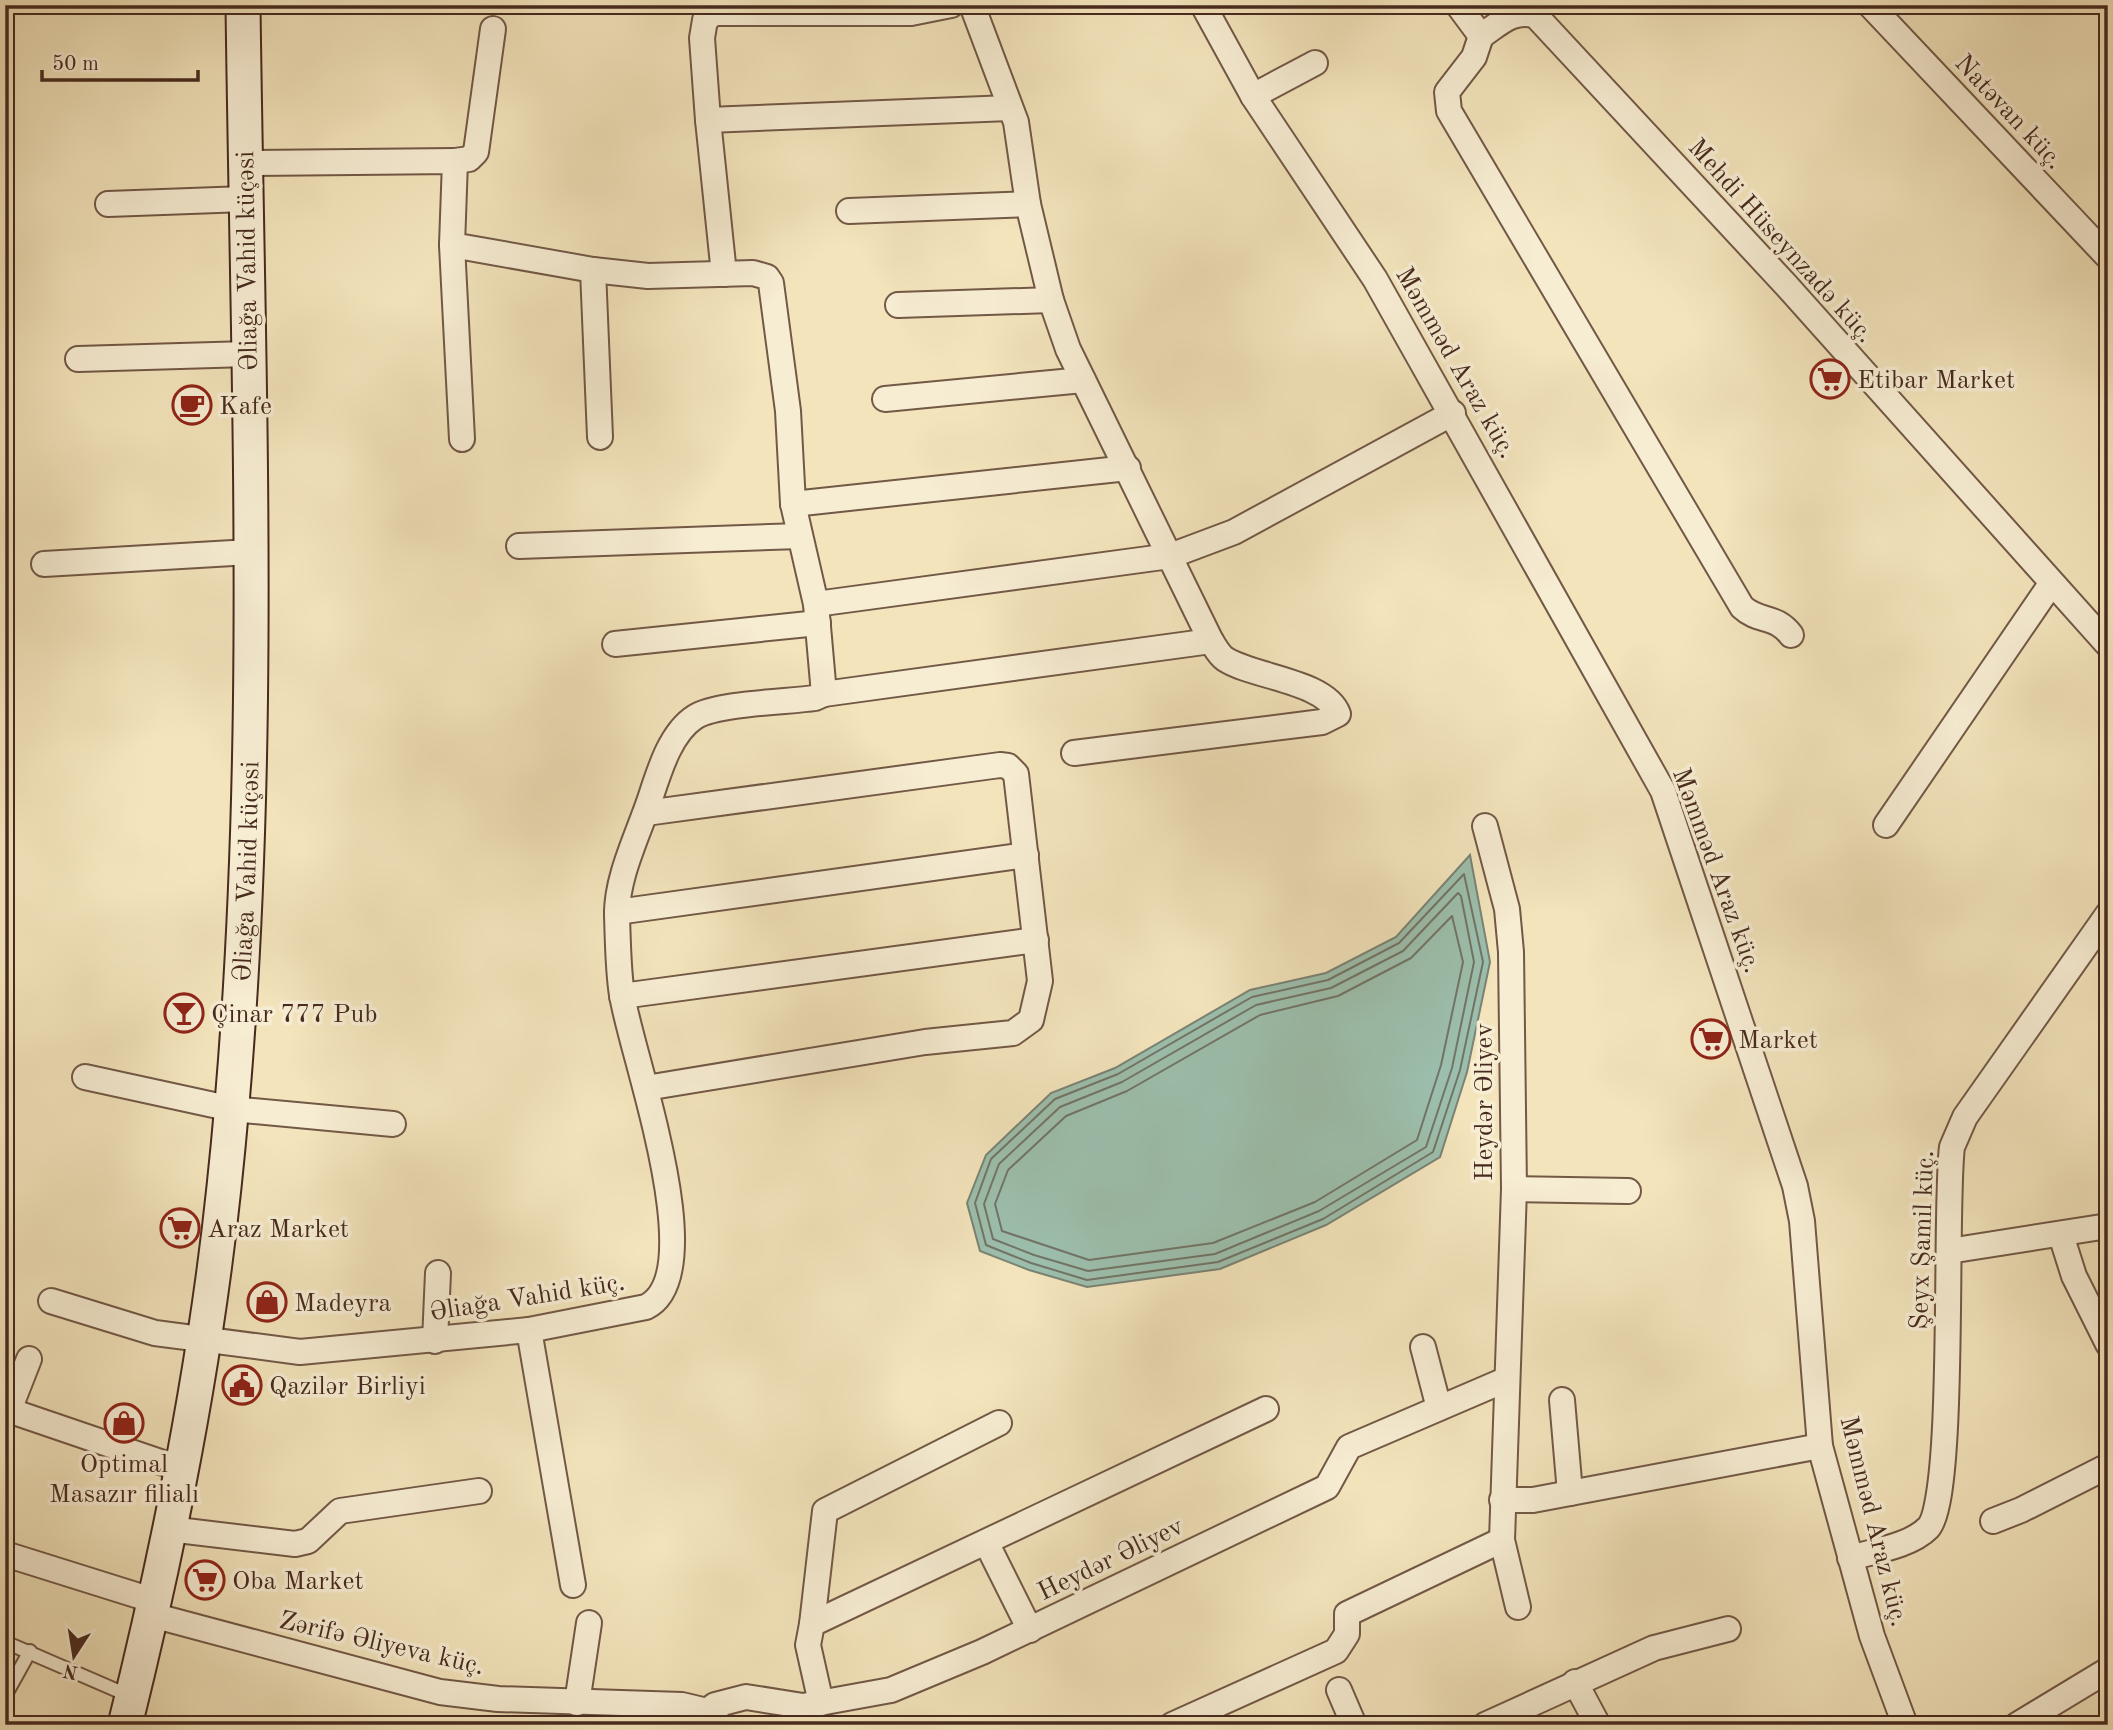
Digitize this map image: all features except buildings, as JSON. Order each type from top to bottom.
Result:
[{"type":"main road","name":"Əliağa Vahid küçəsi","points":[[129,1711],[153,1608],[204,1341],[232,1108],[248,839],[250,552],[243,5]]},
{"type":"street","points":[[724,274],[708,120],[702,38],[705,20],[714,13],[911,13],[951,5]]},
{"type":"street","points":[[972,5],[1010,107],[1022,152],[1028,204],[1051,300],[1068,349],[1211,641],[1222,657],[1236,665],[1305,688],[1337,710],[1336,718],[1074,753]]},
{"type":"street","name":"Məmməd Araz küç.","points":[[1203,5],[1253,96],[1375,279],[1663,791],[1795,1186],[1801,1221],[1820,1446],[1872,1636],[1905,1725]]},
{"type":"street","points":[[1458,5],[1481,36],[1474,57],[1447,92],[1448,111],[1742,607],[1751,616],[1782,623],[1791,635]]},
{"type":"street","name":"Natəvan küç.","points":[[1870,5],[2108,257]]},
{"type":"street","name":"Mehdi Hüseynzadə küç.","points":[[1481,36],[1512,15],[1524,12],[1535,16],[1786,285],[2108,645]]},
{"type":"street","points":[[245,163],[469,159],[476,152],[493,29]]},
{"type":"street","points":[[1253,96],[1315,64]]},
{"type":"street","points":[[708,120],[1010,107]]},
{"type":"street","points":[[455,161],[452,245],[462,439]]},
{"type":"street","points":[[108,204],[245,199]]},
{"type":"street","points":[[849,211],[1028,204]]},
{"type":"street","points":[[452,245],[593,270],[648,276],[753,273],[767,276],[771,283],[788,411],[793,504],[817,613],[824,694]]},
{"type":"street","points":[[593,270],[600,438]]},
{"type":"street","points":[[898,305],[1051,300]]},
{"type":"street","points":[[78,359],[248,354]]},
{"type":"street","points":[[885,400],[1083,380]]},
{"type":"street","points":[[615,643],[1170,556],[1234,532],[1452,413]]},
{"type":"street","points":[[793,504],[1128,468]]},
{"type":"street","points":[[519,546],[800,536]]},
{"type":"street","points":[[44,564],[250,552]]},
{"type":"street","points":[[1886,825],[2051,584]]},
{"type":"street","name":"Əliağa Vahid küç.","points":[[51,1301],[155,1333],[299,1352],[529,1330],[646,1307],[658,1301],[667,1287],[671,1273],[668,1196],[660,1143],[622,996],[617,912],[654,788],[672,745],[683,727],[696,716],[710,710],[815,698],[824,694],[1211,641]]},
{"type":"street","points":[[646,813],[1008,766],[1016,774],[1040,981],[1031,1020],[1013,1033],[925,1042],[646,1088]]},
{"type":"street","name":"Heydər Əliyev","points":[[1486,826],[1507,909],[1511,952],[1514,1189],[1505,1380],[1502,1540],[1518,1607]]},
{"type":"street","points":[[617,912],[1026,856]]},
{"type":"street","name":"Şeyx Şamil küç.","points":[[1850,1558],[1917,1537],[1930,1526],[1936,1509],[1945,1423],[1949,1169],[1957,1130],[2108,914]]},
{"type":"street","points":[[622,996],[1036,940]]},
{"type":"street","points":[[86,1077],[232,1108],[393,1124]]},
{"type":"street","points":[[1514,1189],[1628,1191]]},
{"type":"street","points":[[1949,1251],[2108,1226]]},
{"type":"street","points":[[2061,1234],[2074,1276],[2108,1344]]},
{"type":"street","points":[[435,1341],[438,1273]]},
{"type":"street","points":[[529,1330],[573,1586]]},
{"type":"street","points":[[1423,1346],[1440,1408]]},
{"type":"street","points":[[29,1359],[7,1409],[181,1469]]},
{"type":"street","name":"Heydər Əliyev","points":[[714,1718],[715,1705],[746,1697],[803,1706],[891,1690],[1030,1630],[1327,1487],[1349,1447],[1505,1380]]},
{"type":"street","points":[[1562,1400],[1570,1493]]},
{"type":"street","points":[[812,1624],[1266,1409]]},
{"type":"street","points":[[821,1703],[807,1645],[812,1624],[825,1511],[999,1423]]},
{"type":"street","points":[[1502,1500],[1533,1500],[1820,1446]]},
{"type":"street","points":[[1993,1521],[2021,1510],[2108,1465]]},
{"type":"street","points":[[169,1529],[295,1544],[308,1541],[340,1511],[479,1491]]},
{"type":"street","points":[[1172,1725],[1336,1651],[1347,1634],[1347,1614],[1502,1540]]},
{"type":"street","points":[[986,1542],[1030,1630]]},
{"type":"street","name":"Zərifə Əliyeva küç.","points":[[5,1554],[153,1608],[440,1692],[577,1703],[682,1705],[714,1718]]},
{"type":"street","points":[[577,1703],[589,1623]]},
{"type":"street","points":[[1485,1725],[1654,1648],[1728,1629]]},
{"type":"street","points":[[2017,1725],[2108,1670]]},
{"type":"street","points":[[1575,1682],[1598,1725]]},
{"type":"street","points":[[1339,1690],[1354,1725]]},
{"type":"lane","points":[[5,1642],[30,1651],[129,1711]]},
{"type":"lane","points":[[5,1696],[30,1651]]},
{"type":"water","points":[[1470,855],[1490,962],[1467,1072],[1440,1157],[1326,1225],[1220,1269],[1087,1287],[1029,1270],[980,1251],[967,1203],[986,1155],[1051,1093],[1115,1068],[1250,990],[1326,973],[1396,937]]},
{"type":"place","name":"Etibar Market","points":[[1830,379]]},
{"type":"place","name":"Kafe","points":[[192,405]]},
{"type":"place","name":"Çinar 777 Pub","points":[[184,1013]]},
{"type":"place","name":"Market","points":[[1711,1039]]},
{"type":"place","name":"Araz Market","points":[[180,1228]]},
{"type":"place","name":"Madeyra","points":[[267,1302]]},
{"type":"place","name":"Qazilər Birliyi","points":[[242,1385]]},
{"type":"place","name":"Optimal Masazır filialı","points":[[124,1423]]},
{"type":"place","name":"Oba Market","points":[[205,1580]]}]
